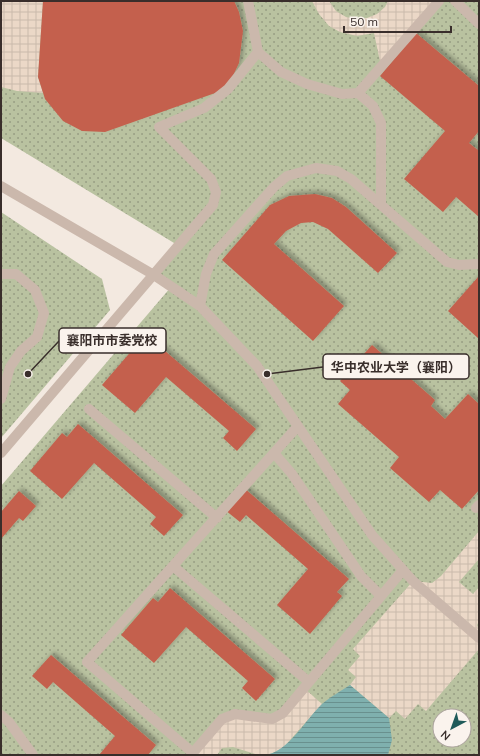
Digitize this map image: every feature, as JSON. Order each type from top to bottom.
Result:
[{"type":"street","points":[[248,1],[258,52],[281,72],[307,84],[342,94],[358,93],[373,106],[381,123],[381,204]]},
{"type":"street","points":[[358,93],[438,1]]},
{"type":"street","points":[[455,1],[479,24]]},
{"type":"street","points":[[1,453],[213,205],[216,192],[211,179],[159,127],[204,108],[228,89],[258,52]]},
{"type":"street","points":[[200,306],[206,274],[214,254],[274,186],[287,176],[316,168],[337,171],[351,179],[447,262],[459,265],[479,264]]},
{"type":"street","points":[[1,186],[154,275],[200,306],[257,366],[372,535],[413,581],[479,638]]},
{"type":"street","points":[[1,274],[16,274],[36,290],[44,313],[37,337],[21,351],[10,367],[1,399]]},
{"type":"street","points":[[89,409],[217,518]]},
{"type":"street","points":[[298,426],[87,662],[192,754],[222,719],[235,714],[272,718],[283,713],[403,570]]},
{"type":"street","points":[[274,453],[292,474],[361,576],[381,596]]},
{"type":"street","points":[[173,566],[309,682]]},
{"type":"street","points":[[1,715],[9,722],[33,755]]},
{"type":"green space","points":[[1,1],[479,1],[479,755],[1,755],[1,486],[171,287],[154,275],[179,246],[1,138]]},
{"type":"green space","points":[[1,212],[102,279],[110,310],[1,438]]},
{"type":"shaded area","points":[[1,1],[43,1],[38,77],[43,93],[17,91],[1,87]]},
{"type":"shaded area","points":[[312,1],[329,1],[336,11],[346,17],[357,19],[367,18],[377,14],[385,7],[388,1],[439,1],[381,66],[374,33],[357,36],[340,32],[329,26],[319,14]]},
{"type":"shaded area","points":[[479,531],[479,559],[459,582],[473,594],[479,587],[479,621],[477,625],[479,630],[479,649],[426,711],[418,704],[405,719],[396,711],[389,718],[350,685],[356,677],[348,670],[360,656],[353,649],[413,581],[432,583],[441,576]]},
{"type":"shaded area","points":[[304,688],[322,704],[283,748],[271,754],[264,755],[258,755],[233,747],[222,748],[217,755],[191,755],[222,719],[272,718]]},
{"type":"water","points":[[350,685],[389,718],[392,740],[388,755],[264,755],[273,753],[281,748],[296,735],[322,704]]},
{"type":"building","points":[[43,1],[234,1],[239,12],[243,31],[239,63],[230,82],[218,92],[105,132],[82,131],[63,121],[45,99],[38,77]]},
{"type":"building","points":[[416,33],[479,86],[479,131],[469,143],[479,151],[479,217],[456,197],[443,212],[404,179],[445,131],[380,76]]},
{"type":"building","points":[[315,194],[332,198],[346,207],[397,253],[378,273],[328,229],[313,222],[301,223],[286,231],[274,244],[344,306],[313,341],[222,260],[270,205],[289,196]]},
{"type":"building","points":[[479,276],[479,339],[448,311]]},
{"type":"building","points":[[151,339],[256,429],[237,451],[223,438],[229,431],[166,377],[135,413],[102,385],[134,348],[139,352]]},
{"type":"building","points":[[372,345],[435,400],[431,406],[445,419],[468,394],[479,404],[479,490],[462,509],[440,490],[429,502],[390,468],[399,457],[338,404],[350,390],[340,381]]},
{"type":"building","points":[[78,424],[183,515],[164,536],[150,524],[156,517],[94,463],[62,499],[30,471],[62,433],[67,437]]},
{"type":"building","points":[[244,488],[349,579],[337,592],[342,596],[310,634],[277,605],[308,569],[246,515],[240,522],[225,510]]},
{"type":"building","points":[[19,491],[36,506],[23,521],[19,518],[1,539],[1,512]]},
{"type":"building","points":[[170,588],[275,679],[256,701],[242,688],[248,681],[186,627],[154,663],[121,635],[153,598],[158,602]]},
{"type":"building","points":[[51,655],[156,745],[148,755],[99,755],[115,736],[53,682],[47,689],[32,676]]},
{"type":"place","name":"襄阳市市委党校","points":[[28,374]]},
{"type":"place","name":"华中农业大学（襄阳）","points":[[267,374]]}]
